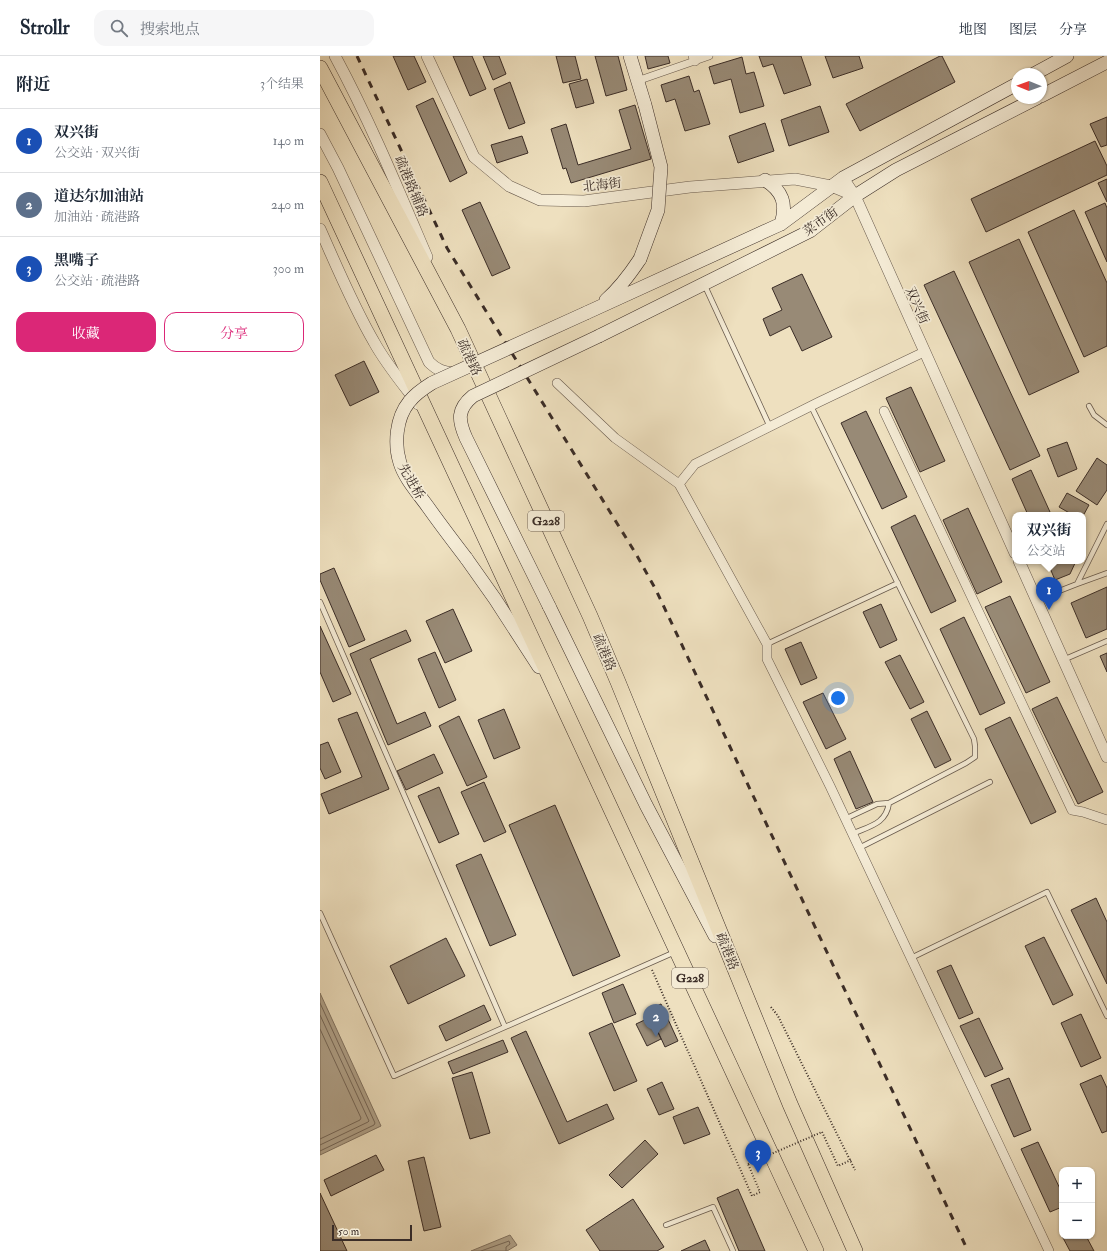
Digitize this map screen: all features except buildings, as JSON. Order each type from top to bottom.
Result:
[{"type":"highway","name":"疏港路","points":[[320,68],[458,329],[590,616],[790,1104],[856,1251]]},
{"type":"highway","name":"G228","points":[[322,185],[816,1251]]},
{"type":"main road","points":[[592,310],[615,292],[629,276],[640,259],[658,210],[661,167],[630,56]]},
{"type":"main road","points":[[1045,68],[1067,56]]},
{"type":"main road","points":[[1047,93],[1107,62]]},
{"type":"main road","name":"菜市街","points":[[592,310],[781,224],[843,178],[1011,87]]},
{"type":"main road","name":"菜市街","points":[[742,987],[646,805],[466,438],[460,418],[462,409],[467,401],[473,396],[600,336],[810,230],[855,196],[896,170],[1025,104]]},
{"type":"main road","points":[[765,180],[775,186],[780,194],[784,213],[781,224]]},
{"type":"main road","name":"先进桥","points":[[563,706],[495,598],[406,477],[400,464],[396,447],[402,415],[408,402],[432,383],[592,310]]},
{"type":"street","name":"疏港路辅路","points":[[335,56],[374,133],[458,329]]},
{"type":"street","name":"北海街","points":[[427,56],[474,157],[509,186],[540,200],[584,201],[690,187],[765,180],[795,179],[831,186],[855,196]]},
{"type":"street","points":[[637,81],[694,58],[709,56]]},
{"type":"street","points":[[320,134],[362,218],[429,362],[436,369],[454,373]]},
{"type":"street","name":"双兴街","points":[[843,178],[855,196],[1012,546]]},
{"type":"street","points":[[320,229],[359,315],[374,343],[431,421]]},
{"type":"street","points":[[679,484],[695,464],[924,352]]},
{"type":"street","points":[[557,383],[615,438],[679,484],[767,644],[767,659],[859,848],[1049,1251]]},
{"type":"street","points":[[884,411],[1072,810],[1107,820]]},
{"type":"street","points":[[1020,564],[1107,756]]},
{"type":"lane","points":[[704,284],[770,427]]},
{"type":"lane","points":[[811,406],[974,739],[976,746],[975,757],[888,803],[877,804],[845,819]]},
{"type":"lane","points":[[1089,406],[1094,415],[1107,425]]},
{"type":"lane","points":[[1077,584],[1107,524]]},
{"type":"lane","points":[[1036,600],[1107,573]]},
{"type":"lane","points":[[767,644],[898,584]]},
{"type":"lane","points":[[320,602],[505,1027]]},
{"type":"lane","points":[[1063,660],[1107,641]]},
{"type":"lane","points":[[859,848],[990,782]]},
{"type":"lane","points":[[852,834],[881,820],[887,811],[888,803]]},
{"type":"lane","points":[[911,958],[1047,892],[1107,1016]]},
{"type":"lane","points":[[320,913],[394,1076],[677,951]]},
{"type":"lane","points":[[666,1225],[713,1207],[733,1251]]},
{"type":"path","points":[[649,963],[752,1196],[760,1192],[748,1164],[822,1132],[838,1166],[850,1160]]},
{"type":"path","points":[[771,1007],[778,1016],[856,1170]]},
{"type":"water","points":[[320,993],[381,1126],[320,1155]]},
{"type":"water","points":[[510,1235],[517,1245],[507,1251],[471,1251]]},
{"type":"railway","points":[[357,56],[447,248],[636,554],[656,590],[968,1251]]},
{"type":"place","name":"双兴街","points":[[1049,610]]},
{"type":"place","name":"道达尔加油站","points":[[656,1037]]},
{"type":"place","name":"黑嘴子","points":[[758,1173]]}]
